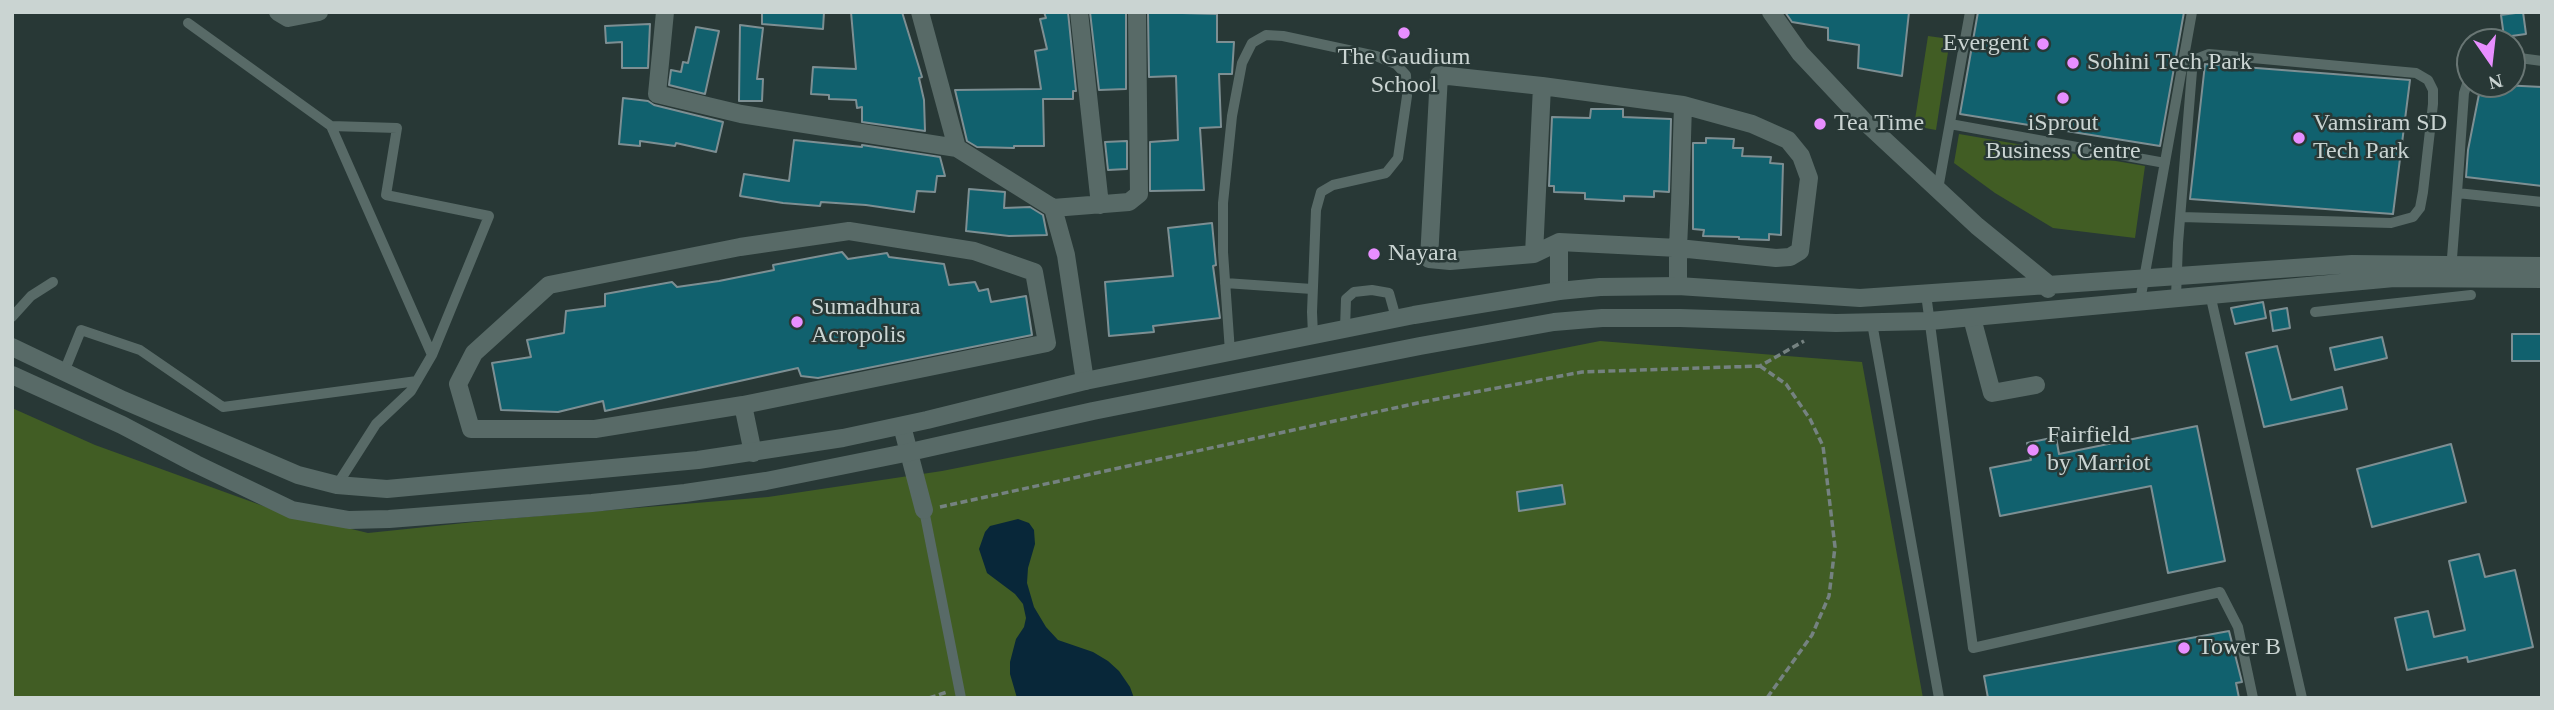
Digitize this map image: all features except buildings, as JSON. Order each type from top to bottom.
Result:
[{"type":"main road","points":[[278,12],[288,19],[319,12]]},
{"type":"main road","points":[[665,12],[657,94],[741,114],[957,148],[1054,208],[1129,202],[1139,194],[1137,12]]},
{"type":"main road","points":[[920,12],[957,148]]},
{"type":"main road","points":[[1079,12],[1100,205]]},
{"type":"main road","points":[[1771,12],[1800,53],[1863,120],[1938,190],[2048,284],[2050,310]]},
{"type":"main road","points":[[1439,75],[1683,105],[1752,124],[1788,140],[1801,156],[1809,178],[1800,251],[1790,257],[1776,258],[1678,248],[1559,242],[1534,254],[1450,261],[1429,259],[1439,75]]},
{"type":"main road","points":[[1534,254],[1542,86]]},
{"type":"main road","points":[[1678,286],[1683,105]]},
{"type":"main road","points":[[1054,208],[1066,255],[1085,381]]},
{"type":"main road","points":[[849,232],[974,251],[1034,272],[1047,343],[743,405],[595,429],[471,429],[458,384],[474,353],[549,285],[740,247],[849,232]]},
{"type":"main road","points":[[1559,242],[1559,291]]},
{"type":"main road","points":[[12,347],[148,411],[298,475],[337,485],[387,489],[753,453],[902,425],[1085,381],[1396,318],[1559,291],[1600,287],[1678,286],[1860,298],[2351,264],[2542,279]]},
{"type":"main road","points":[[12,375],[122,425],[292,510],[349,520],[389,519],[685,493],[766,481],[1093,411],[1554,322],[1602,318],[1836,323],[1930,321],[2451,272],[2542,266]]},
{"type":"main road","points":[[1972,318],[1992,393],[2036,385]]},
{"type":"main road","points":[[54,394],[64,372]]},
{"type":"main road","points":[[743,405],[753,453]]},
{"type":"main road","points":[[902,425],[924,510]]},
{"type":"lane","points":[[1938,190],[1970,12]]},
{"type":"lane","points":[[2140,300],[2192,12]]},
{"type":"lane","points":[[188,23],[331,126],[432,355]]},
{"type":"lane","points":[[1230,352],[1223,203],[1232,116],[1242,63],[1252,43],[1266,35],[1283,36],[1376,56],[1396,64],[1406,75],[1407,96],[1398,158],[1386,173],[1333,185],[1321,192],[1316,210],[1312,289],[1313,335]]},
{"type":"lane","points":[[2176,297],[2181,217],[2192,71],[2196,59],[2209,54],[2223,55],[2416,73],[2428,80],[2433,90],[2433,104],[2420,208],[2413,217],[2391,223],[2181,217]]},
{"type":"lane","points":[[2451,272],[2464,98]]},
{"type":"lane","points":[[1950,124],[2165,163]]},
{"type":"lane","points":[[331,126],[397,128],[386,195],[489,216],[432,355],[411,391],[376,424],[337,485]]},
{"type":"lane","points":[[2457,193],[2542,202]]},
{"type":"lane","points":[[2380,280],[2385,304]]},
{"type":"lane","points":[[12,317],[31,296],[53,282]]},
{"type":"lane","points":[[1225,283],[1312,289]]},
{"type":"lane","points":[[1345,329],[1346,299],[1354,292],[1372,290],[1389,293],[1396,318]]},
{"type":"lane","points":[[1926,294],[1973,648],[2220,592],[2238,627],[2253,698]]},
{"type":"lane","points":[[2210,294],[2302,698]]},
{"type":"lane","points":[[2315,312],[2471,295]]},
{"type":"lane","points":[[1872,323],[1939,698]]},
{"type":"lane","points":[[64,372],[81,330],[141,349],[222,407],[417,381]]},
{"type":"lane","points":[[924,510],[961,698]]},
{"type":"path","points":[[924,510],[1422,402],[1582,372],[1760,366],[1836,323]]},
{"type":"path","points":[[1760,366],[1786,384],[1810,419],[1823,446],[1835,547],[1829,596],[1812,635],[1767,698]]},
{"type":"green space","points":[[1928,36],[1950,39],[1936,130],[1914,126]]},
{"type":"green space","points":[[1959,134],[2145,166],[2135,238],[2053,228],[1995,193],[1954,163]]},
{"type":"green space","points":[[1600,341],[1862,362],[1923,698],[12,698],[12,408],[95,445],[277,511],[368,533],[768,497],[942,471]]},
{"type":"water","points":[[1018,519],[1029,523],[1034,530],[1035,544],[1027,583],[1034,607],[1046,627],[1058,640],[1093,652],[1108,661],[1119,671],[1134,698],[1017,698],[1010,674],[1010,662],[1016,639],[1024,627],[1026,618],[1023,604],[1015,594],[987,573],[979,549],[990,526]]},
{"type":"place","name":"The Gaudium School","points":[[1404,33]]},
{"type":"place","name":"Evergent","points":[[2043,44]]},
{"type":"place","name":"Sohini Tech Park","points":[[2073,63]]},
{"type":"place","name":"iSprout Business Centre","points":[[2063,98]]},
{"type":"place","name":"Tea Time","points":[[1820,124]]},
{"type":"place","name":"Vamsiram SD Tech Park","points":[[2299,138]]},
{"type":"place","name":"Nayara","points":[[1374,254]]},
{"type":"place","name":"Sumadhura Acropolis","points":[[797,322]]},
{"type":"place","name":"Fairfield by Marriot","points":[[2033,450]]},
{"type":"place","name":"Tower B","points":[[2184,648]]}]
